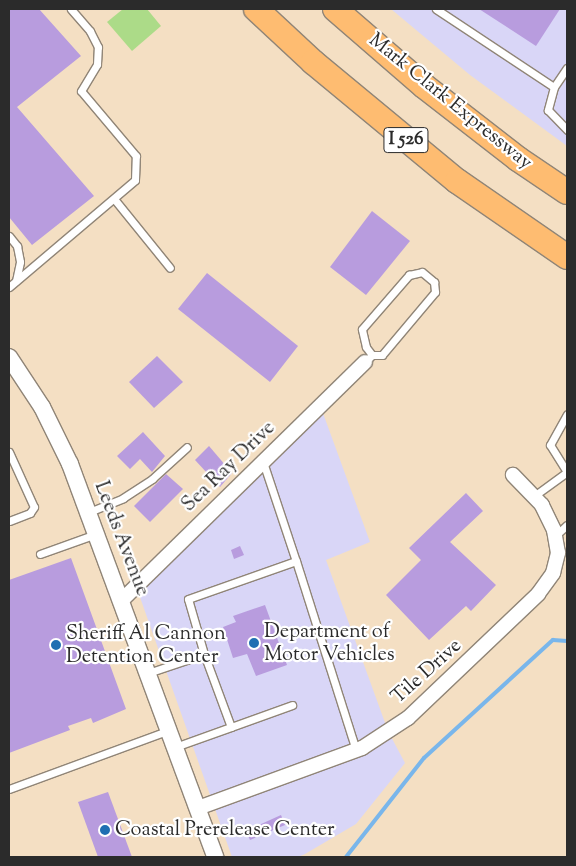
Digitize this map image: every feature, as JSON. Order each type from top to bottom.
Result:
[{"type":"highway","name":"I 526","points":[[256,9],[312,62],[457,181],[567,257]]},
{"type":"highway","name":"Mark Clark Expressway","points":[[339,11],[424,86],[518,159],[567,192]]},
{"type":"street","name":"Leeds Avenue","points":[[9,357],[42,407],[70,464],[122,600],[215,857]]},
{"type":"street","name":"Sea Ray Drive","points":[[122,600],[368,358]]},
{"type":"street","name":"Tile Drive","points":[[198,808],[356,750],[408,718],[538,594],[553,573],[558,553],[555,536],[542,505],[513,474]]},
{"type":"lane","points":[[9,287],[115,200],[135,180],[136,156],[82,91],[97,64],[98,47],[90,31],[71,9]]},
{"type":"lane","points":[[436,9],[554,87]]},
{"type":"lane","points":[[567,68],[554,87],[548,110],[567,130]]},
{"type":"lane","points":[[115,200],[170,268]]},
{"type":"lane","points":[[9,236],[17,246],[20,262],[16,281]]},
{"type":"lane","points":[[422,272],[434,282],[435,292],[382,355],[368,358],[362,329],[409,275],[422,272]]},
{"type":"lane","points":[[534,496],[567,472],[550,445],[567,414]]},
{"type":"lane","points":[[88,513],[123,498],[152,479],[187,447]]},
{"type":"lane","points":[[9,452],[34,507],[30,513],[9,521]]},
{"type":"lane","points":[[263,462],[356,750]]},
{"type":"lane","points":[[555,536],[567,525]]},
{"type":"lane","points":[[40,554],[96,534]]},
{"type":"lane","points":[[231,727],[204,654],[188,599],[296,561]]},
{"type":"lane","points":[[148,672],[204,654]]},
{"type":"lane","points":[[175,747],[292,705]]},
{"type":"lane","points":[[9,789],[169,730]]},
{"type":"shaded area","points":[[391,9],[567,9],[567,146],[470,75]]},
{"type":"shaded area","points":[[320,405],[370,542],[326,560],[388,731],[405,763],[356,824],[305,854],[298,857],[232,857],[136,586]]},
{"type":"green space","points":[[123,9],[147,9],[161,26],[132,51],[107,22]]},
{"type":"building","points":[[9,9],[39,9],[81,56],[17,107],[94,196],[32,245],[9,217]]},
{"type":"building","points":[[479,9],[560,9],[536,46]]},
{"type":"building","points":[[372,211],[410,241],[366,295],[330,267]]},
{"type":"building","points":[[207,273],[298,346],[270,382],[178,309]]},
{"type":"building","points":[[157,356],[183,382],[154,408],[129,382]]},
{"type":"building","points":[[143,432],[165,456],[152,472],[140,459],[130,469],[117,456]]},
{"type":"building","points":[[209,446],[232,473],[220,487],[195,460]]},
{"type":"building","points":[[166,474],[183,489],[150,522],[134,506]]},
{"type":"building","points":[[466,493],[483,511],[450,542],[496,585],[471,611],[466,606],[429,640],[386,595],[421,560],[409,548]]},
{"type":"building","points":[[240,546],[244,555],[234,559],[231,550]]},
{"type":"building","name":"Sheriff Al Cannon Detention Center","points":[[71,558],[126,709],[93,723],[91,718],[68,726],[70,730],[9,753],[9,580]]},
{"type":"building","name":"Department of Motor Vehicles","points":[[265,605],[287,665],[256,676],[247,654],[233,658],[223,627],[236,622],[233,616]]},
{"type":"building","name":"Coastal Prerelease Center","points":[[108,792],[132,857],[98,857],[78,802]]},
{"type":"building","points":[[281,815],[285,825],[250,840],[246,831]]},
{"type":"waterway","points":[[346,857],[424,758],[553,640],[567,641]]},
{"type":"place","name":"Department of Motor Vehicles","points":[[254,643]]},
{"type":"place","name":"Sheriff Al Cannon Detention Center","points":[[56,645]]},
{"type":"place","name":"Coastal Prerelease Center","points":[[105,830]]}]
